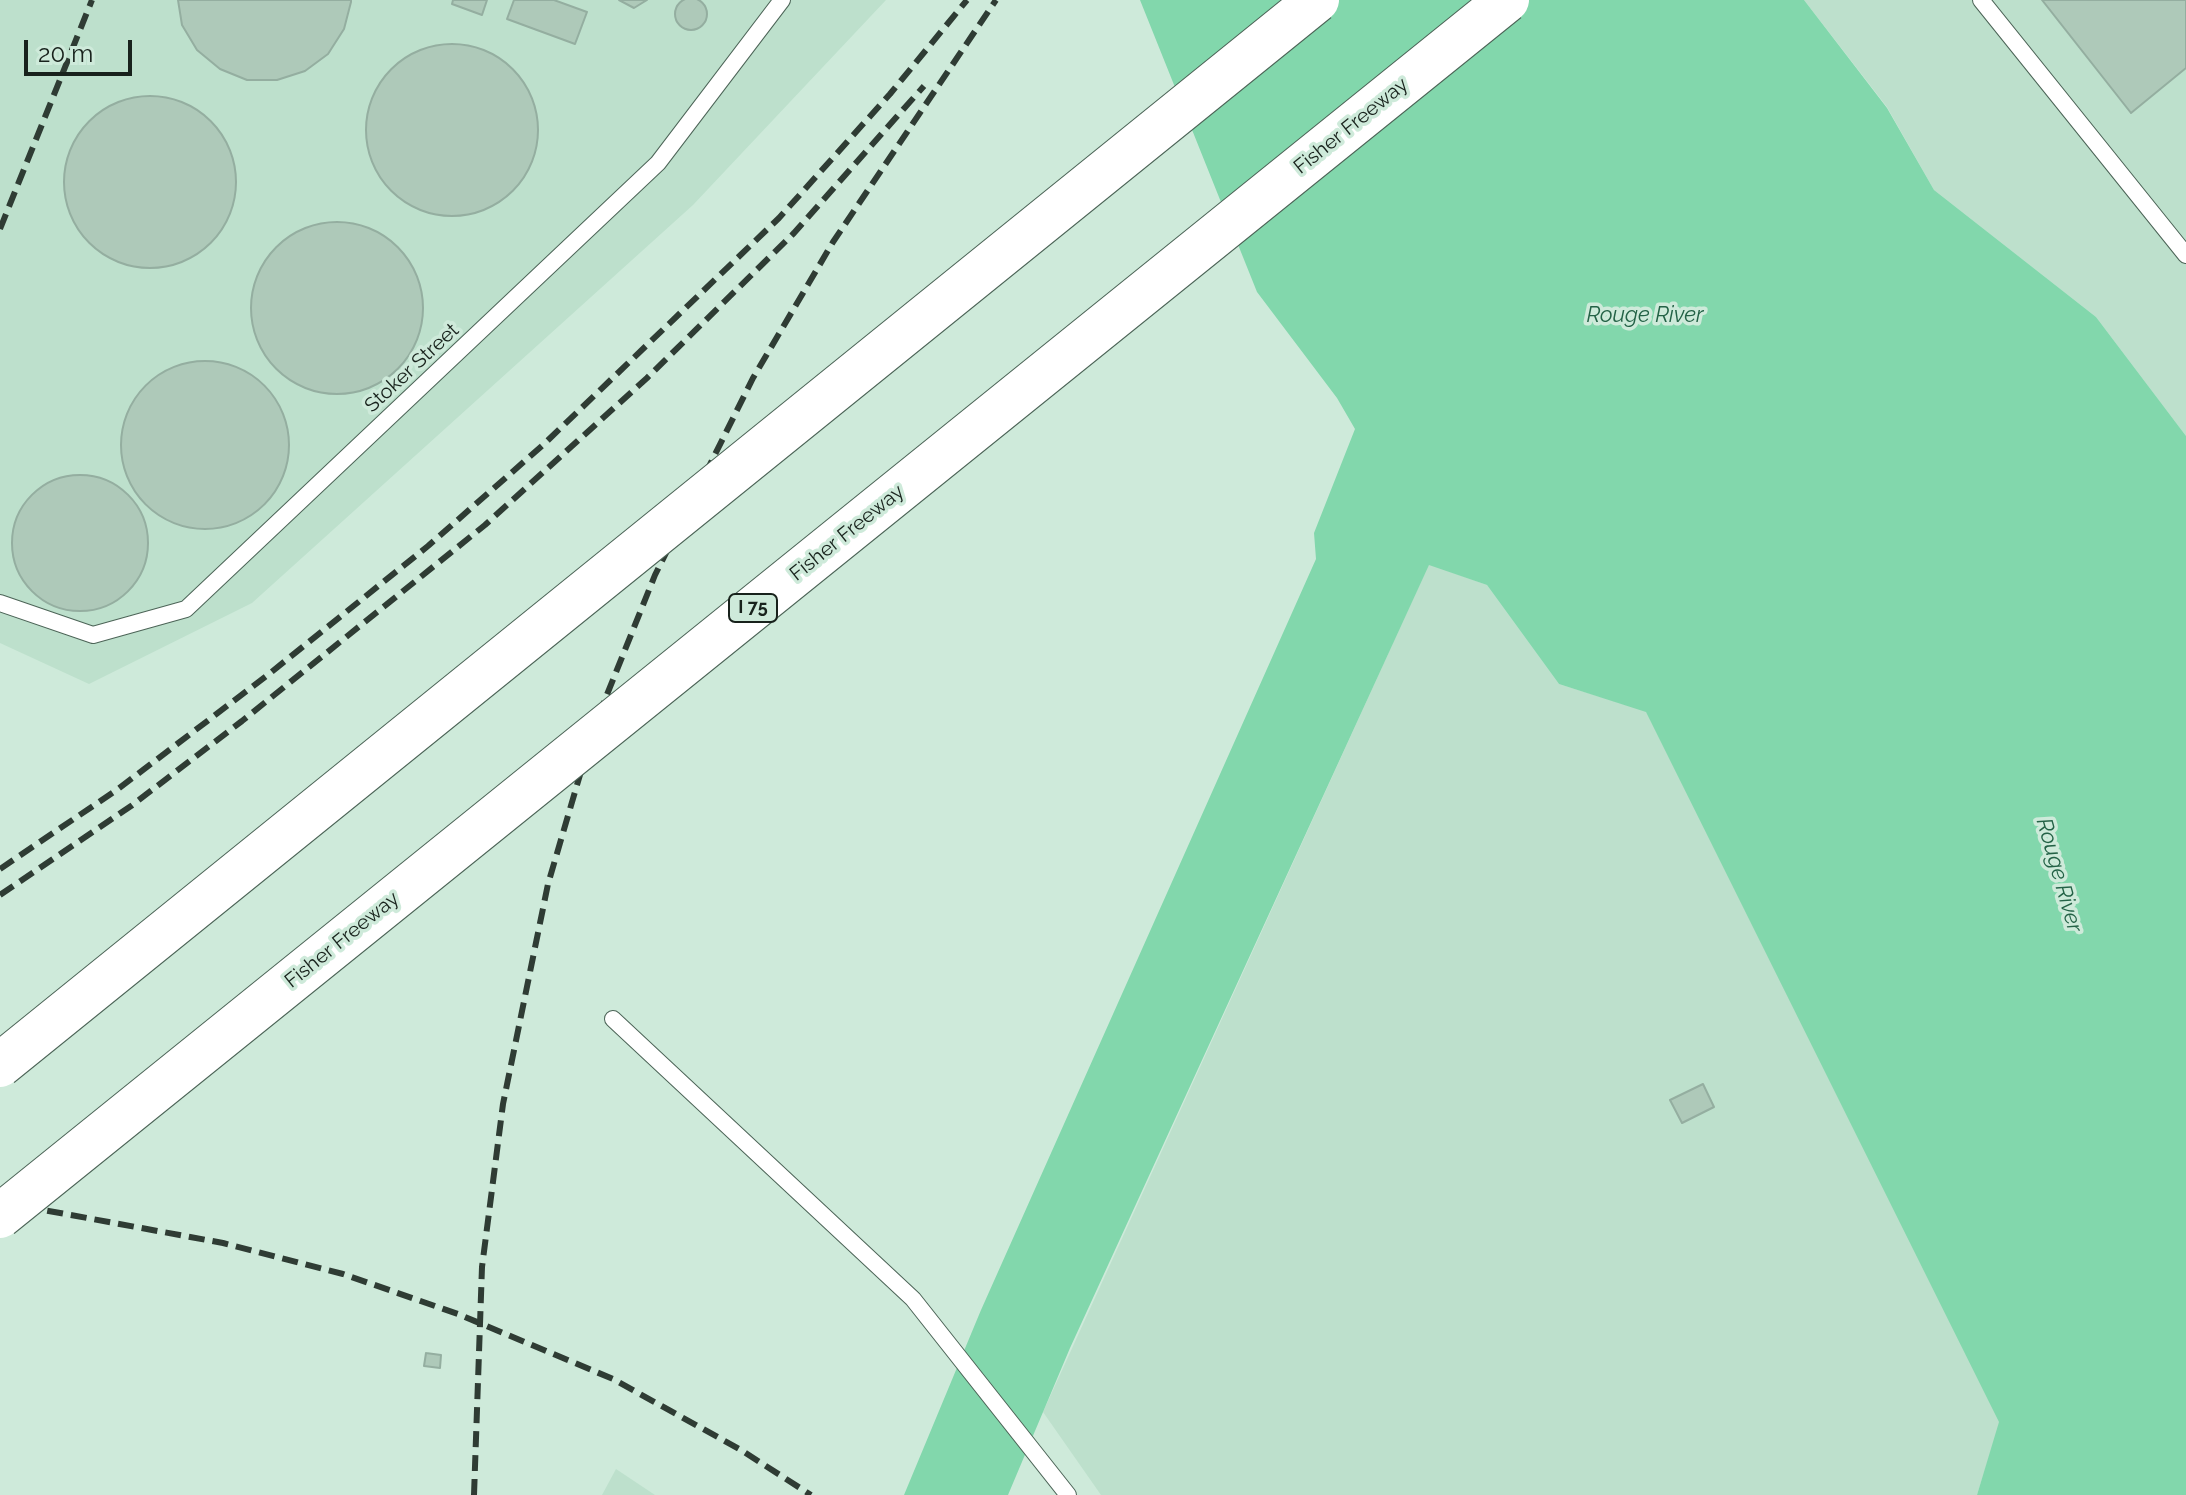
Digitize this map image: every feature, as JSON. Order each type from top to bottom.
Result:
[{"type":"highway","points":[[0,1065],[1317,0]]},
{"type":"highway","name":"Fisher Freeway","points":[[0,1216],[1507,0]]},
{"type":"lane","name":"Stoker Street","points":[[0,603],[93,635],[186,609],[658,163],[782,0]]},
{"type":"lane","points":[[1981,0],[2186,255]]},
{"type":"lane","points":[[613,1019],[913,1299],[1068,1495]]},
{"type":"shaded area","points":[[0,0],[886,0],[693,205],[252,603],[89,684],[0,643]]},
{"type":"shaded area","points":[[1804,0],[2186,0],[2186,436],[2096,317],[1934,190],[1887,107]]},
{"type":"shaded area","points":[[1429,564],[1487,585],[1559,684],[1646,711],[2000,1422],[1977,1495],[1101,1495],[1043,1412]]},
{"type":"shaded area","points":[[616,1469],[655,1495],[602,1495]]},
{"type":"water","name":"Rouge River","points":[[1140,0],[1804,0],[1887,108],[1934,190],[2096,317],[2186,436],[2186,1495],[1977,1495],[1999,1422],[1646,712],[1559,684],[1487,585],[1429,565],[1070,1348],[1008,1495],[904,1495],[981,1310],[1316,559],[1314,533],[1355,429],[1337,398],[1257,292]]},
{"type":"building","points":[[691,-2],[702,3],[707,14],[702,25],[691,30],[680,25],[675,14],[680,3]]},
{"type":"building","points":[[178,0],[351,2],[344,29],[328,54],[305,71],[277,80],[247,80],[220,69],[197,50],[182,25]]},
{"type":"building","points":[[453,0],[487,0],[482,15],[452,4]]},
{"type":"building","points":[[514,0],[554,0],[587,12],[575,44],[507,19]]},
{"type":"building","points":[[619,0],[647,0],[634,8]]},
{"type":"building","points":[[2042,0],[2186,0],[2186,68],[2131,113]]},
{"type":"building","points":[[452,44],[485,50],[513,69],[532,97],[538,130],[532,163],[513,191],[485,210],[452,216],[419,210],[391,191],[372,163],[366,130],[372,97],[391,69],[419,50]]},
{"type":"building","points":[[150,96],[183,102],[211,121],[230,149],[236,182],[230,215],[211,243],[183,262],[150,268],[117,262],[89,243],[70,215],[64,182],[70,149],[89,121],[117,102]]},
{"type":"building","points":[[337,222],[370,228],[398,247],[417,275],[423,308],[417,341],[398,369],[370,388],[337,394],[304,388],[276,369],[257,341],[251,308],[257,275],[276,247],[304,228]]},
{"type":"building","points":[[205,361],[237,368],[264,386],[282,413],[289,445],[282,477],[264,504],[237,522],[205,529],[173,522],[146,504],[128,477],[121,445],[128,413],[146,386],[173,368]]},
{"type":"building","points":[[80,475],[106,480],[128,495],[143,517],[148,543],[143,569],[128,591],[106,606],[80,611],[54,606],[32,591],[17,569],[12,543],[17,517],[32,495],[54,480]]},
{"type":"building","points":[[1703,1084],[1714,1107],[1682,1123],[1670,1100]]},
{"type":"building","points":[[426,1353],[441,1355],[440,1368],[424,1366]]},
{"type":"railway","points":[[0,229],[92,0]]},
{"type":"railway","points":[[0,869],[118,789],[269,674],[428,546],[543,445],[779,218],[890,94],[967,0]]},
{"type":"railway","points":[[474,1495],[482,1267],[503,1104],[548,884],[594,727],[655,575],[753,378],[833,242],[996,0]]},
{"type":"railway","points":[[0,895],[131,806],[242,721],[485,525],[647,378],[794,233],[924,86]]},
{"type":"railway","points":[[0,1202],[223,1243],[343,1274],[458,1314],[613,1379],[741,1450],[811,1495]]}]
